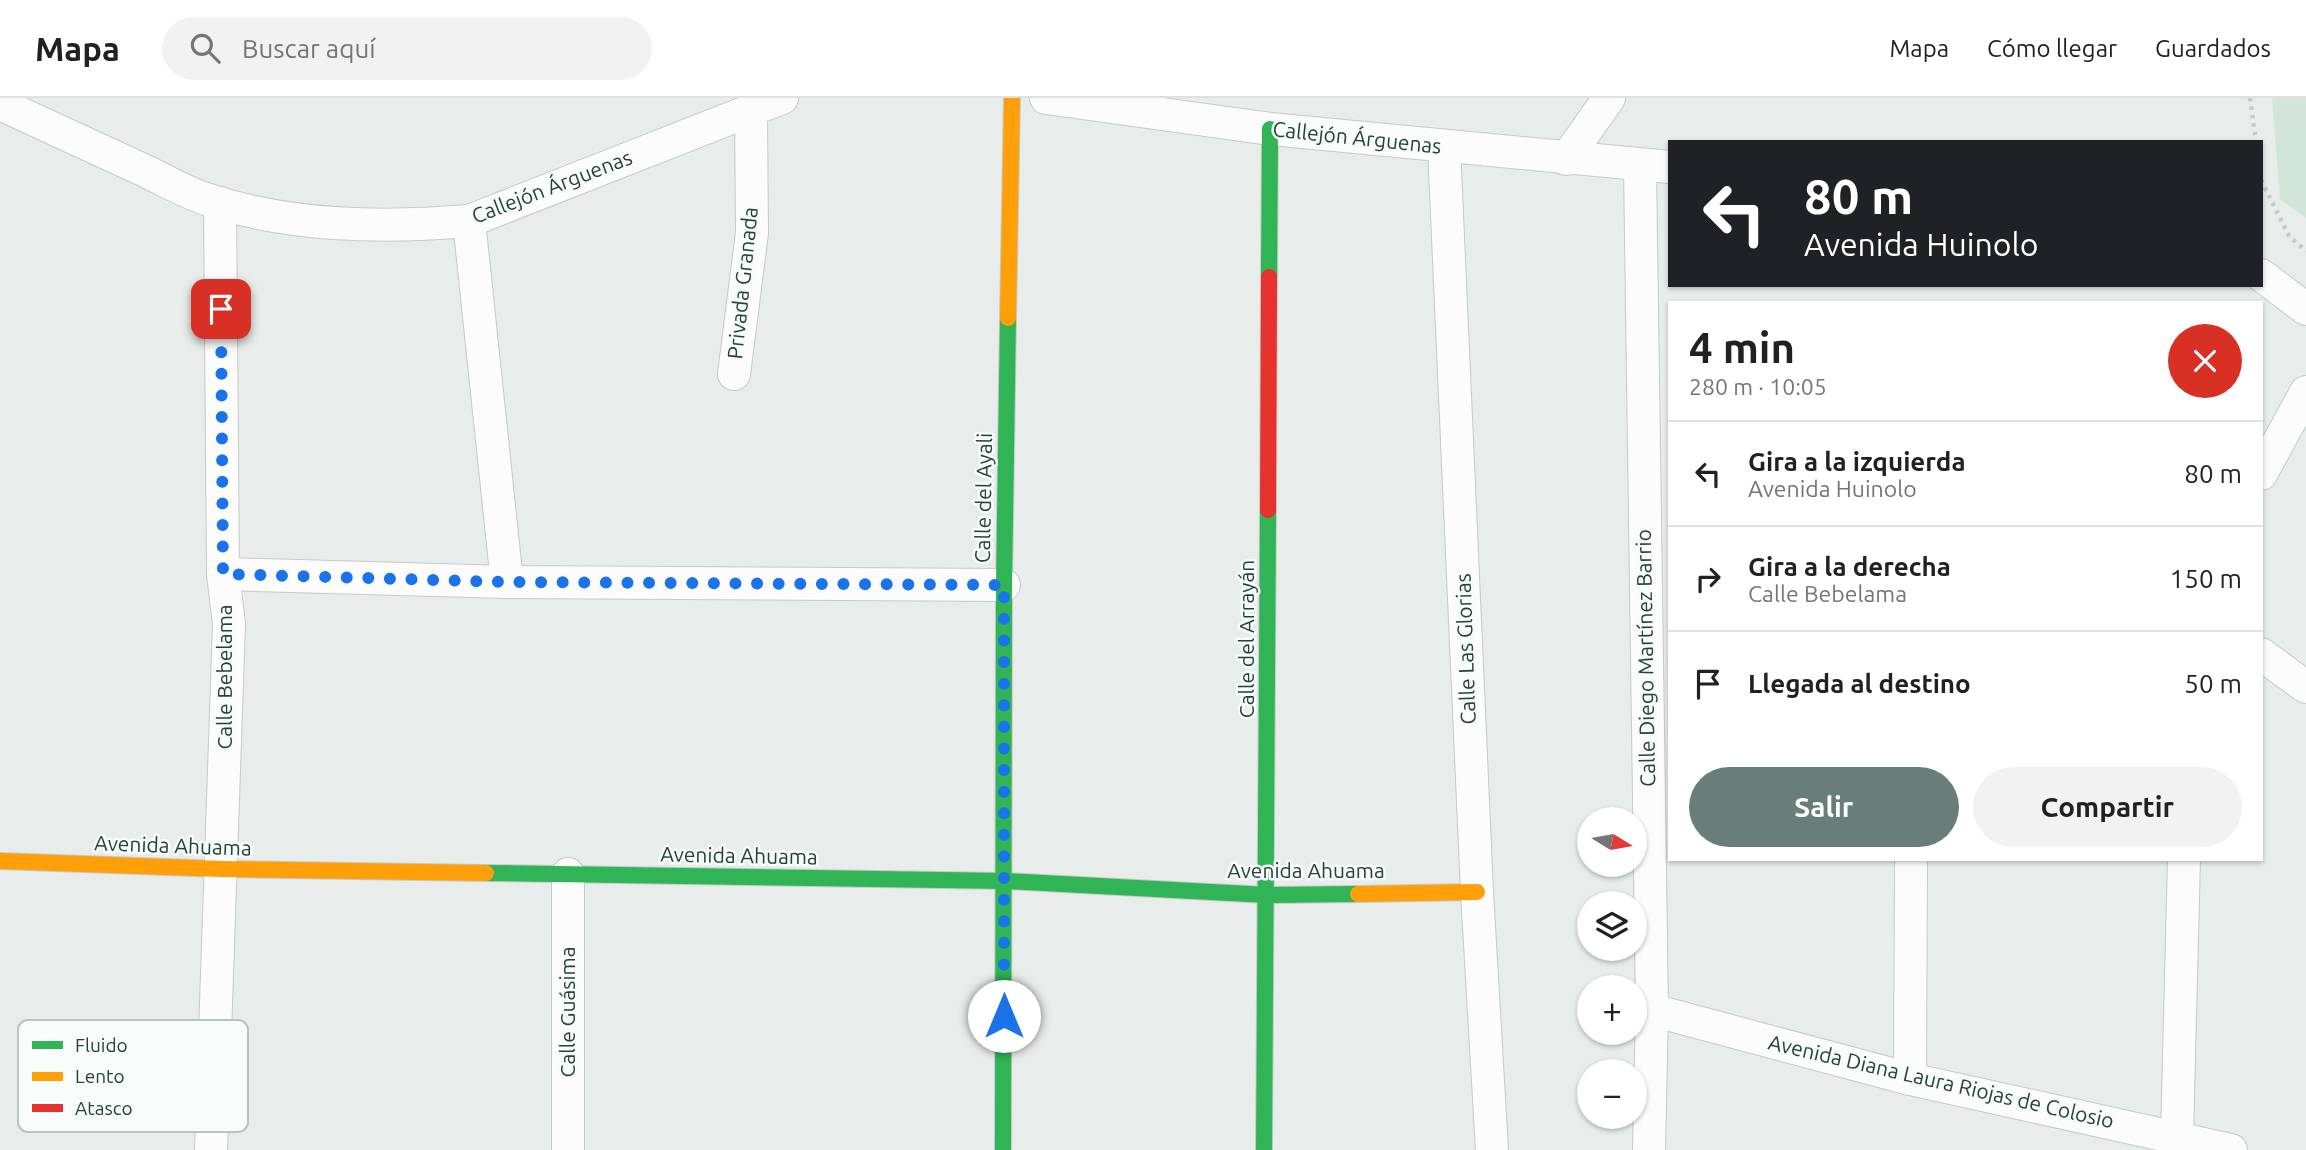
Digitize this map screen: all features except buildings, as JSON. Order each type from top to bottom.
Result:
[{"type":"street","name":"Callejón Árguenas","points":[[0,104],[220,203],[261,214],[372,225],[469,221],[782,98]]},
{"type":"street","name":"Calle del Ayali","points":[[1003,1150],[1006,881],[1004,585],[1012,98]]},
{"type":"street","name":"Callejón Árguenas","points":[[1046,98],[1270,129],[1655,167]]},
{"type":"street","points":[[1566,159],[1609,98]]},
{"type":"street","name":"Privada Granada","points":[[734,374],[752,233],[751,108]]},
{"type":"street","name":"Calle del Arrayán","points":[[1264,1150],[1270,129]]},
{"type":"street","name":"Calle Las Glorias","points":[[1444,147],[1477,892],[1492,1150]]},
{"type":"street","name":"Calle Diego Martínez Barrio","points":[[1649,1150],[1656,448],[1655,167]]},
{"type":"street","name":"Calle Bebelama","points":[[215,1020],[229,624],[223,574],[220,203]]},
{"type":"street","points":[[469,221],[507,582]]},
{"type":"street","points":[[2263,277],[2306,309]]},
{"type":"street","points":[[2263,470],[2306,392]]},
{"type":"street","points":[[223,574],[507,582],[1004,585]]},
{"type":"street","points":[[2263,655],[2306,687]]},
{"type":"street","name":"Avenida Ahuama","points":[[1,860],[220,869],[1006,881],[1267,895],[1477,892]]},
{"type":"street","points":[[1910,1079],[1911,861]]},
{"type":"street","points":[[2177,1136],[2184,861]]},
{"type":"street","name":"Calle Guásima","points":[[568,874],[568,1150]]},
{"type":"street","name":"Avenida Diana Laura Riojas de Colosio","points":[[1651,1010],[1910,1079],[2231,1150]]},
{"type":"street","name":"Calle Bebelama","points":[[211,1150],[212,1132]]},
{"type":"path","points":[[2250,98],[2256,140]]},
{"type":"path","points":[[2263,184],[2289,236],[2306,251]]},
{"type":"green space","points":[[2272,98],[2306,98],[2306,218],[2280,199]]},
{"type":"traffic: fast","points":[[1269,277],[1270,129]]},
{"type":"traffic: fast","points":[[1003,1150],[1004,585],[1008,318]]},
{"type":"traffic: fast","points":[[1264,1150],[1268,510]]},
{"type":"traffic: fast","points":[[486,873],[1006,881],[1267,895],[1358,894]]},
{"type":"traffic: slow","points":[[1008,318],[1012,98]]},
{"type":"traffic: slow","points":[[1,861],[221,869],[486,873]]},
{"type":"traffic: slow","points":[[1358,894],[1477,892]]},
{"type":"traffic: jam","points":[[1268,510],[1269,277]]},
{"type":"route","points":[[221,309],[223,574],[507,582],[1004,585],[1004,1016]]}]
